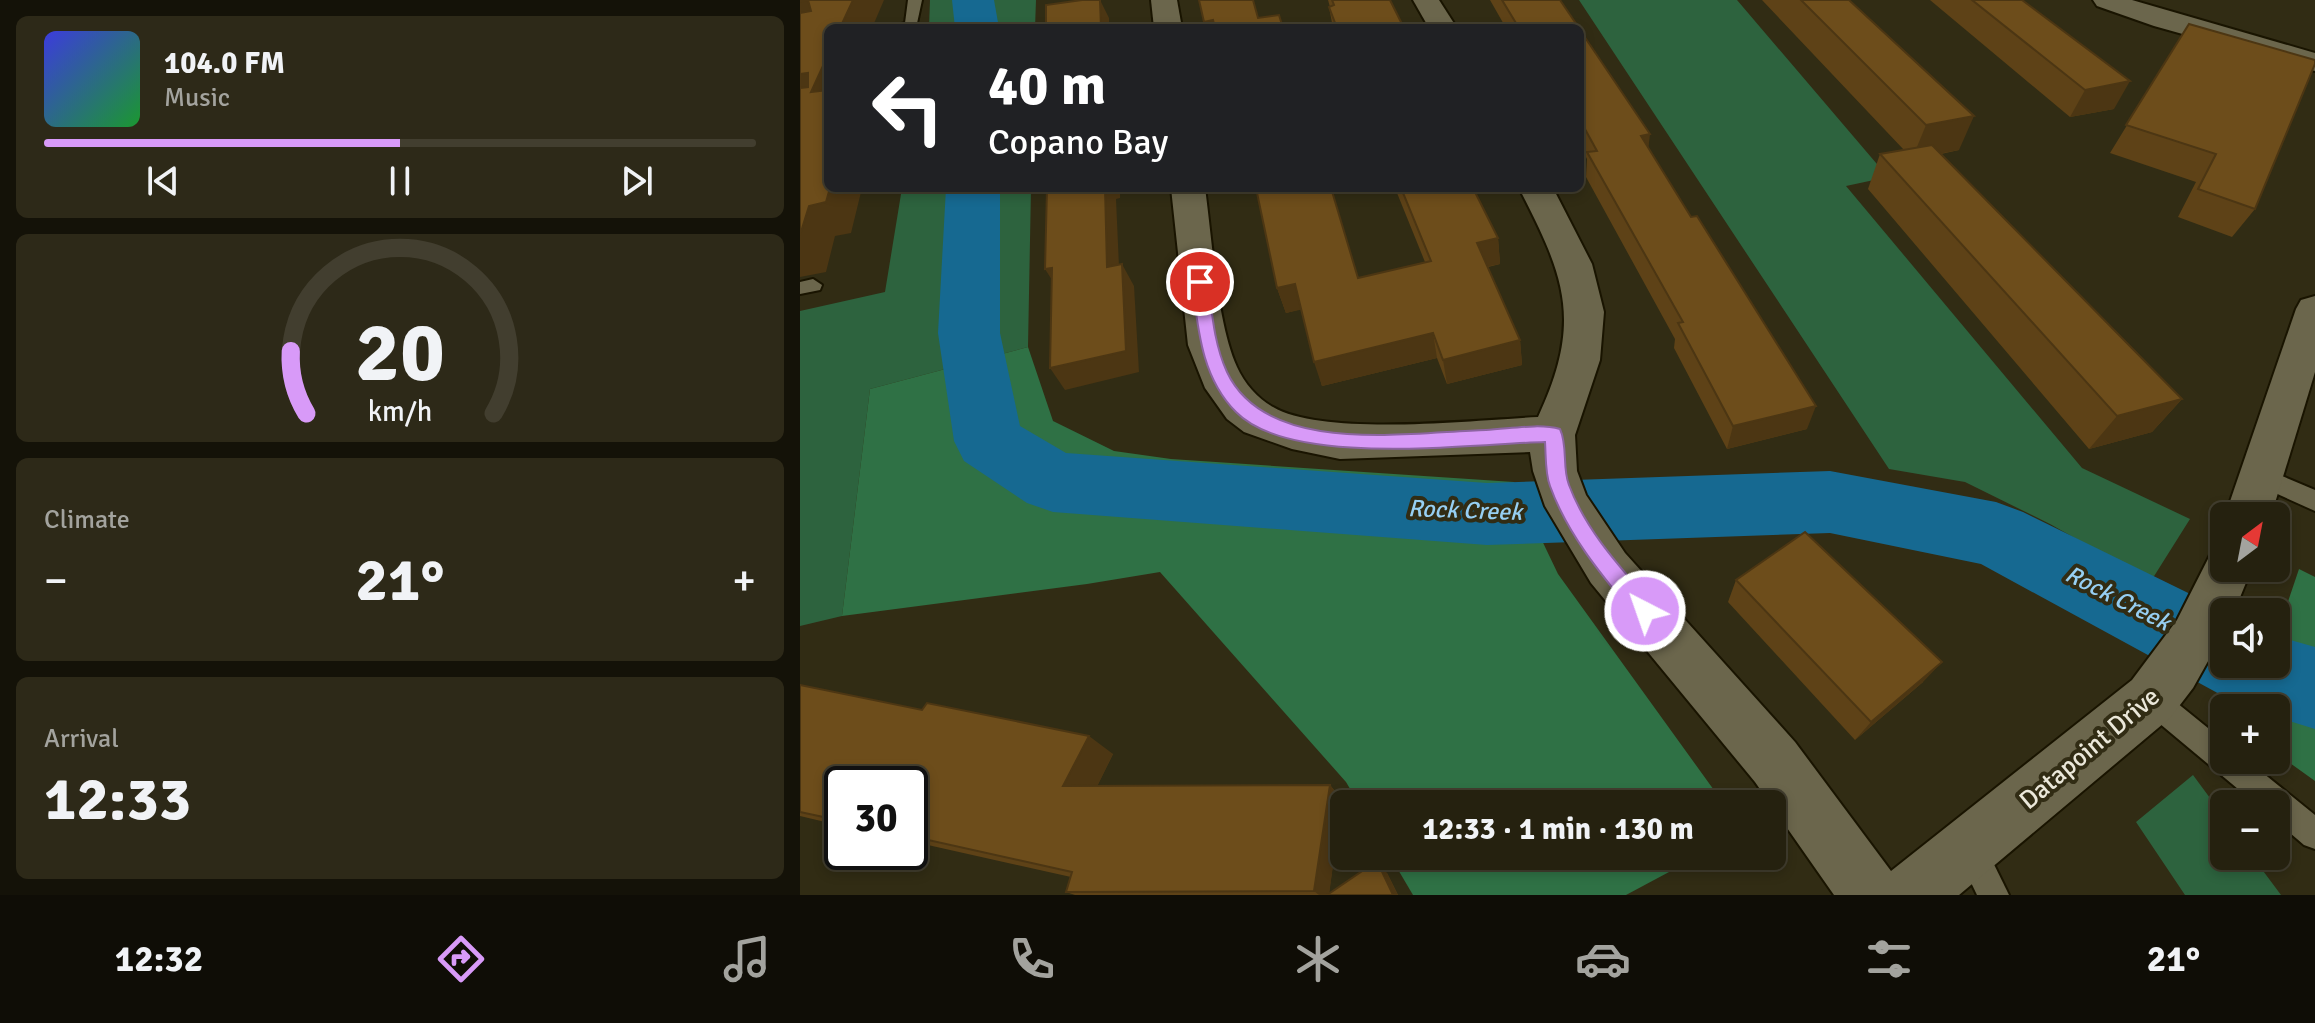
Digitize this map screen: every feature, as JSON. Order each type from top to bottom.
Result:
[{"type":"street","points":[[1164,0],[1167,24]]},
{"type":"street","points":[[1426,0],[1441,24]]},
{"type":"street","points":[[2106,0],[2315,62]]},
{"type":"street","points":[[1189,192],[1208,345],[1226,385],[1242,407],[1259,420],[1292,432],[1340,442],[1553,434]]},
{"type":"street","points":[[1538,192],[1573,266],[1583,292],[1586,315],[1585,338],[1575,377],[1553,434],[1558,484],[1585,535],[1608,568],[1775,762],[1871,895]]},
{"type":"street","points":[[2253,502],[2315,309]]},
{"type":"street","name":"Datapoint Drive","points":[[1911,895],[1982,872],[2160,689],[2221,582]]},
{"type":"lane","points":[[911,24],[915,0]]},
{"type":"lane","points":[[2261,476],[2315,501]]},
{"type":"lane","points":[[2160,689],[2210,744]]},
{"type":"lane","points":[[2242,774],[2315,834]]},
{"type":"green space","points":[[930,0],[1036,0],[1035,24],[929,24]]},
{"type":"green space","points":[[1579,0],[1737,0],[1888,177],[1846,186],[2082,468],[2190,519],[2151,581],[2050,524],[1965,482],[1889,469]]},
{"type":"green space","points":[[901,192],[1031,192],[1028,347],[870,389],[842,616],[800,626],[800,311],[885,292]]},
{"type":"green space","points":[[1028,347],[1053,421],[1114,451],[1171,459],[1514,482],[1558,574],[1714,790],[1351,790],[1160,572],[842,616],[870,389]]},
{"type":"green space","points":[[2299,569],[2315,577],[2315,781],[2290,763],[2290,694],[2257,694],[2262,678],[2290,678],[2289,598]]},
{"type":"green space","points":[[2193,775],[2210,798],[2210,870],[2262,870],[2281,895],[2185,895],[2136,822]]},
{"type":"green space","points":[[1398,870],[1673,870],[1626,895],[1413,895]]},
{"type":"building","points":[[808,0],[853,0],[842,24],[824,24],[824,64],[811,92],[824,90],[824,192],[829,192],[826,202],[809,206],[800,235],[800,88],[808,87],[808,73],[800,74],[800,13],[811,11]]},
{"type":"building","points":[[1100,0],[1101,24],[1046,24],[1046,5]]},
{"type":"building","points":[[1199,0],[1253,0],[1258,18],[1279,15],[1282,24],[1214,24],[1213,20],[1204,22]]},
{"type":"building","points":[[1332,0],[1390,0],[1402,24],[1335,24],[1329,7],[1334,5]]},
{"type":"building","points":[[1502,0],[1560,0],[1576,24],[1517,24]]},
{"type":"building","points":[[1801,0],[1849,0],[1974,116],[1926,125]]},
{"type":"building","points":[[1972,0],[2022,0],[2130,81],[2085,90]]},
{"type":"building","points":[[2189,24],[2315,60],[2255,209],[2198,189],[2216,154],[2126,125]]},
{"type":"building","points":[[1584,36],[1650,134],[1641,136],[1691,217],[1697,216],[1816,406],[1733,426],[1678,323],[1683,322],[1587,152],[1597,151],[1584,127]]},
{"type":"building","points":[[1932,145],[2182,399],[2117,416],[1880,154]]},
{"type":"building","points":[[1047,192],[1105,192],[1107,267],[1122,264],[1126,351],[1050,368],[1052,268],[1045,269]]},
{"type":"building","points":[[1257,192],[1332,192],[1358,278],[1431,261],[1403,192],[1475,192],[1498,238],[1477,243],[1520,340],[1443,360],[1433,333],[1314,362],[1295,284],[1277,288]]},
{"type":"building","points":[[1805,532],[1942,662],[1871,722],[1736,580]]},
{"type":"building","points":[[800,685],[922,710],[927,703],[1089,736],[1063,786],[1330,785],[1314,891],[1066,892],[1072,872],[928,840],[928,766],[824,766],[824,817],[800,812]]},
{"type":"building","points":[[1364,870],[1381,870],[1393,895],[1327,895]]},
{"type":"waterway","name":"Rock Creek","points":[[973,0],[976,24]]},
{"type":"waterway","name":"Rock Creek","points":[[973,192],[969,333],[989,441],[1053,482],[1487,514],[1830,502],[1996,535],[2210,646]]},
{"type":"waterway","name":"Rock Creek","points":[[2281,678],[2315,688]]},
{"type":"route","points":[[1200,282],[1208,345],[1220,377],[1242,407],[1259,420],[1292,432],[1340,442],[1553,434],[1558,484],[1585,535],[1645,611]]}]
